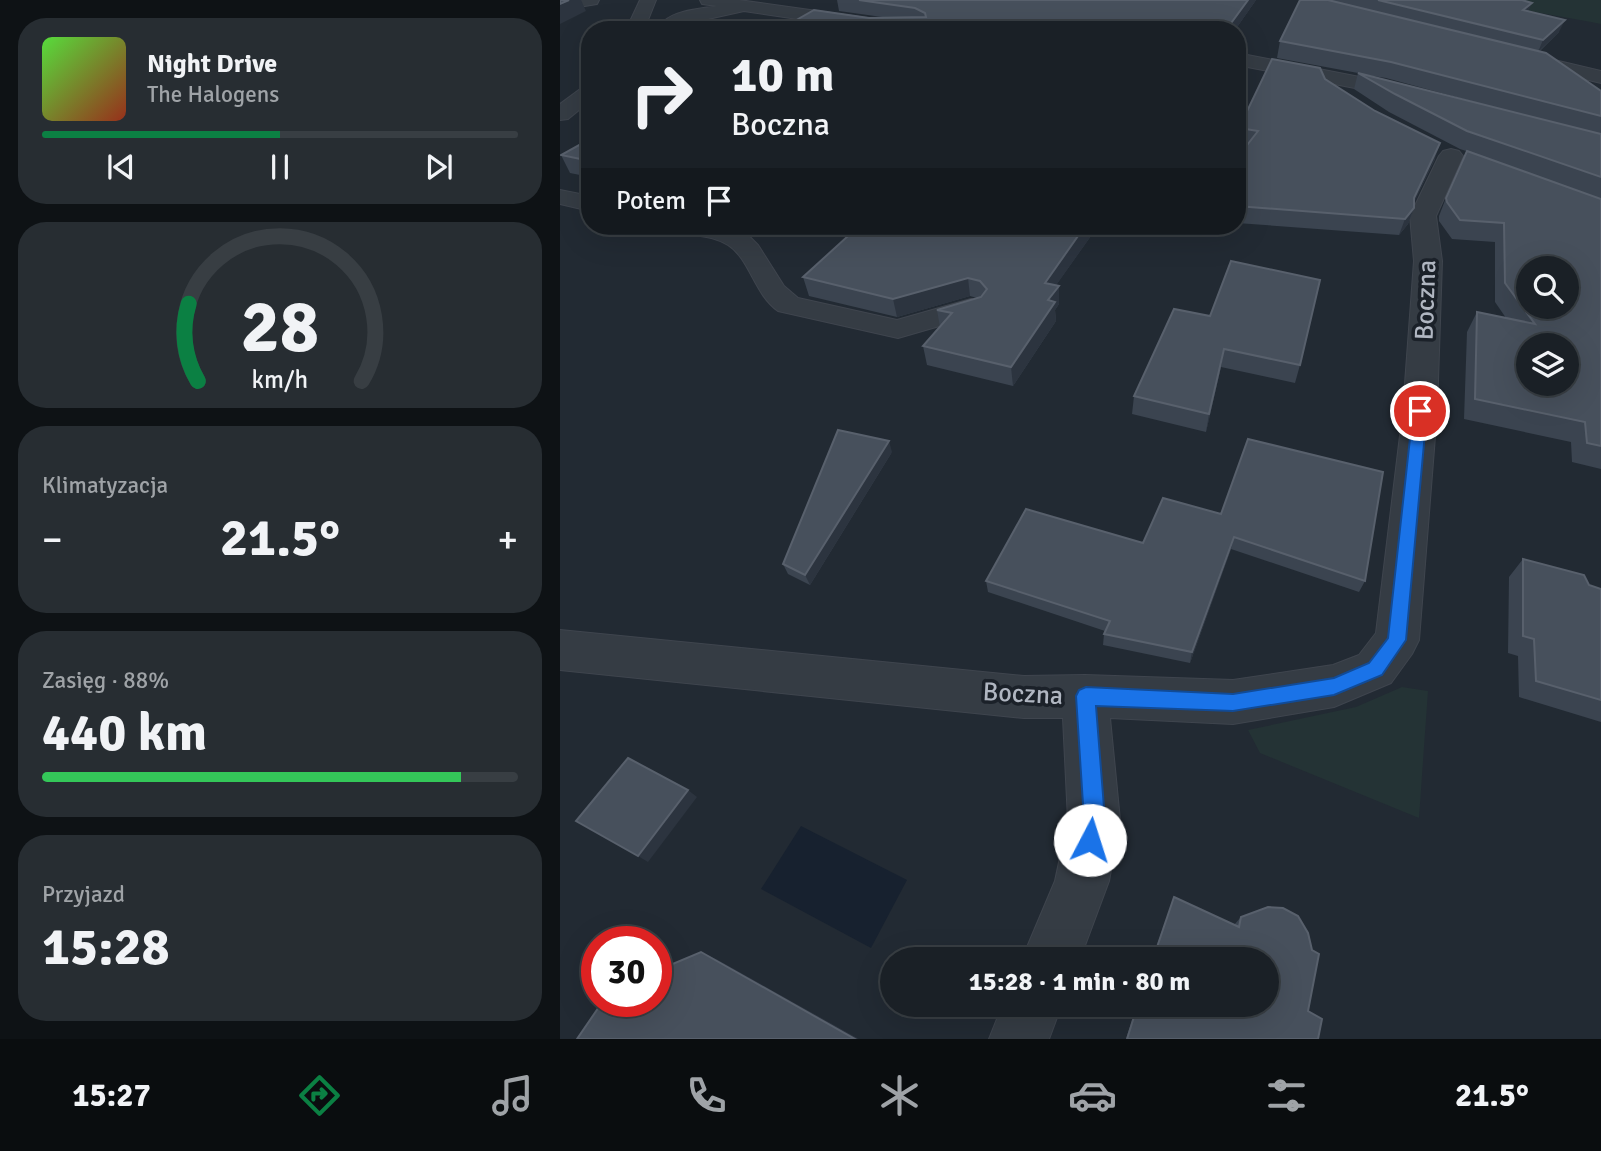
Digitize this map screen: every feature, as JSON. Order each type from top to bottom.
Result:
[{"type":"street","points":[[560,5],[591,0]]},
{"type":"street","points":[[639,21],[648,0]]},
{"type":"street","points":[[672,21],[678,0]]},
{"type":"street","points":[[708,0],[851,21]]},
{"type":"street","points":[[684,21],[708,12],[749,7]]},
{"type":"street","points":[[1498,52],[1601,77]]},
{"type":"street","points":[[1246,61],[1333,76],[1426,97]]},
{"type":"street","points":[[1333,76],[1328,82],[1330,88],[1360,106]]},
{"type":"street","points":[[560,114],[581,98]]},
{"type":"street","name":"Boczna","points":[[560,650],[1024,697],[1086,696],[1233,702],[1334,686],[1375,669],[1397,640],[1420,411],[1428,261],[1423,216],[1452,155]]},
{"type":"street","points":[[560,197],[581,202]]},
{"type":"street","points":[[725,235],[741,242],[775,297],[788,305],[898,329],[971,308]]},
{"type":"street","points":[[1056,947],[1082,881],[1094,820],[1086,696]]},
{"type":"street","points":[[1019,1039],[1028,1017]]},
{"type":"shaded area","points":[[1468,0],[1601,0],[1601,24],[1591,22]]},
{"type":"shaded area","points":[[1402,687],[1428,691],[1419,818],[1260,753],[1248,730],[1356,707]]},
{"type":"water","points":[[801,826],[907,880],[871,948],[761,889]]},
{"type":"building","points":[[859,0],[1248,0],[1233,21],[795,21],[814,10],[869,18],[926,17],[925,13],[915,8]]},
{"type":"building","points":[[1300,0],[1328,0],[1546,53],[1601,91],[1601,116],[1391,62],[1280,41]]},
{"type":"building","points":[[1378,0],[1522,0],[1532,3],[1523,10],[1565,20],[1543,40]]},
{"type":"building","points":[[1272,59],[1320,68],[1325,79],[1375,111],[1440,143],[1414,198],[1414,208],[1405,219],[1246,207],[1246,146],[1258,131],[1246,129],[1246,113]]},
{"type":"building","points":[[1358,73],[1601,134],[1601,177],[1467,131]]},
{"type":"building","points":[[581,144],[581,159],[561,155]]},
{"type":"building","points":[[1467,151],[1601,199],[1601,446],[1587,443],[1585,422],[1475,399],[1477,312],[1535,324],[1531,319],[1579,319],[1579,256],[1516,256],[1516,298],[1505,283],[1504,223],[1460,220],[1446,198]]},
{"type":"building","points":[[849,235],[1079,235],[1045,283],[1059,286],[1048,300],[1055,302],[1011,367],[923,346],[952,313],[937,310],[981,297],[987,289],[980,281],[968,278],[893,299],[803,277]]},
{"type":"building","points":[[1231,261],[1320,280],[1300,365],[1224,349],[1209,414],[1134,396],[1174,309],[1210,316]]},
{"type":"building","points":[[838,430],[889,441],[805,575],[783,564]]},
{"type":"building","points":[[1248,439],[1383,472],[1365,581],[1234,537],[1192,652],[1104,634],[1110,621],[986,581],[1026,509],[1143,543],[1163,498],[1221,514]]},
{"type":"building","points":[[1523,559],[1584,575],[1589,585],[1601,589],[1601,700],[1536,681],[1534,639],[1523,636]]},
{"type":"building","points":[[628,758],[688,790],[638,856],[576,821]]},
{"type":"building","points":[[1174,897],[1239,927],[1241,917],[1268,907],[1283,908],[1298,916],[1308,933],[1312,950],[1319,954],[1308,1011],[1322,1019],[1318,1039],[1127,1039],[1134,1017],[1279,1017],[1279,947],[1157,947]]},
{"type":"building","points":[[701,952],[855,1039],[577,1039],[592,1017],[672,1017],[672,964]]},
{"type":"route","points":[[1090,840],[1094,820],[1086,696],[1233,702],[1334,686],[1375,669],[1397,640],[1420,411]]}]
